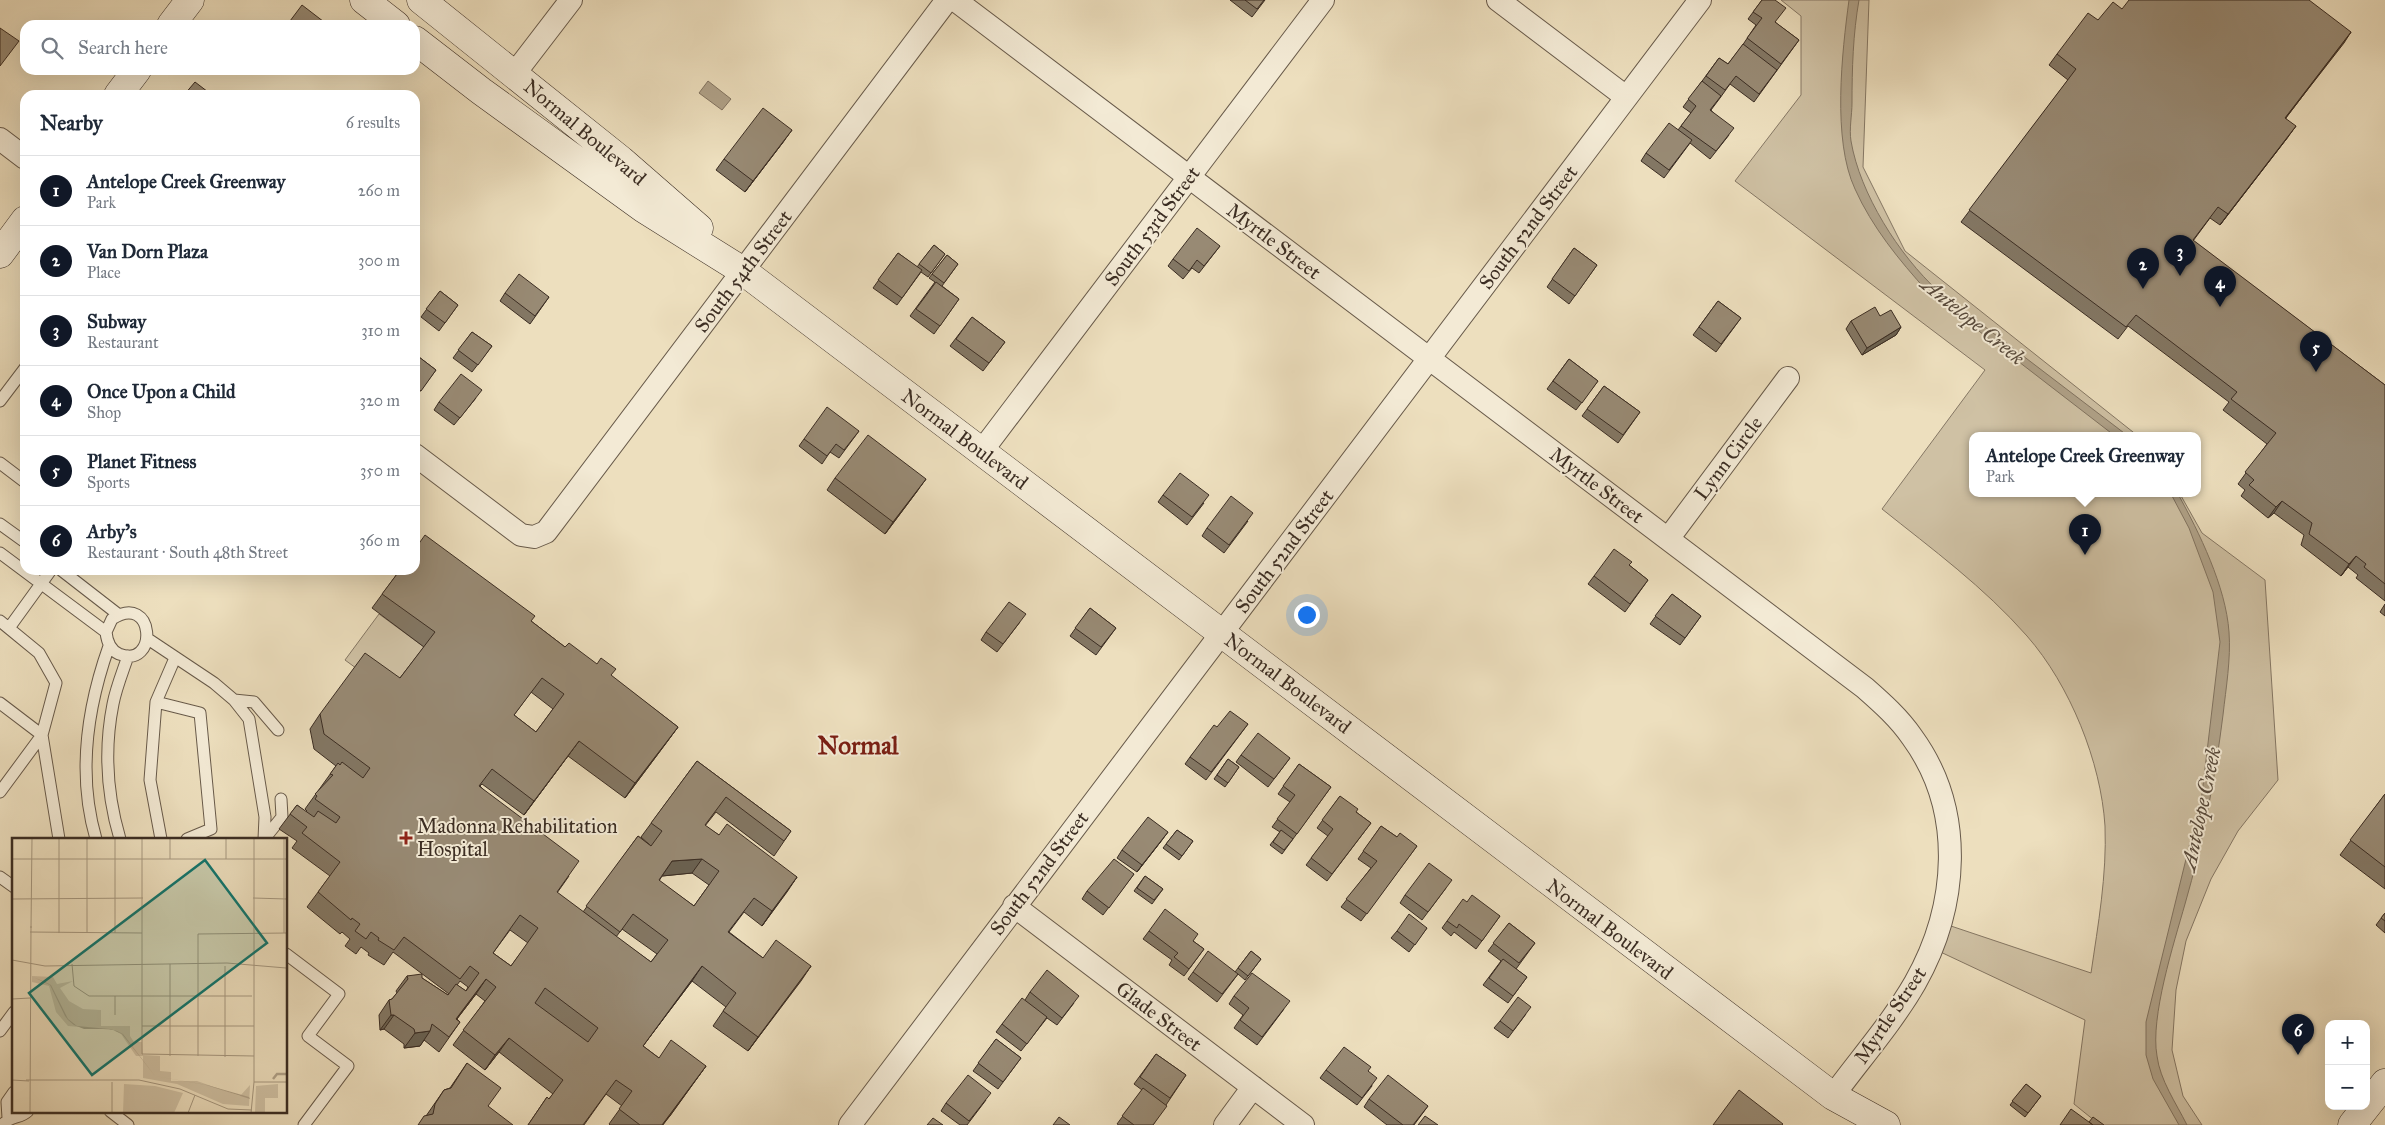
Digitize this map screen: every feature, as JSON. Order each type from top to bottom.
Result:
[{"type":"main road","points":[[175,20],[190,0]]},
{"type":"main road","points":[[364,0],[390,20]]},
{"type":"main road","name":"Normal Boulevard","points":[[421,0],[649,184],[743,271]]},
{"type":"main road","name":"Normal Boulevard","points":[[420,44],[489,97],[644,209],[743,271],[1832,1096],[1860,1125]]},
{"type":"main road","points":[[122,90],[133,75]]},
{"type":"main road","points":[[0,254],[20,227]]},
{"type":"main road","points":[[2352,1125],[2385,1083]]},
{"type":"main road","name":"Normal Boulevard","points":[[1832,1096],[1886,1125]]},
{"type":"street","points":[[515,74],[571,0]]},
{"type":"street","name":"South 54th Street","points":[[420,459],[521,535],[534,537],[546,532],[947,0]]},
{"type":"street","name":"Myrtle Street","points":[[955,0],[1865,688],[1889,708],[1913,737],[1931,770],[1942,799],[1949,830],[1951,861],[1949,892],[1942,923],[1915,984],[1832,1096]]},
{"type":"street","name":"South 53rd Street","points":[[981,452],[1323,0]]},
{"type":"street","points":[[1498,0],[1626,97]]},
{"type":"street","name":"South 52nd Street","points":[[850,1125],[1700,0]]},
{"type":"street","points":[[0,139],[20,154]]},
{"type":"street","name":"Lynn Circle","points":[[1668,539],[1788,378]]},
{"type":"street","name":"Glade Street","points":[[1014,906],[1303,1125]]},
{"type":"street","points":[[1225,1125],[1253,1087]]},
{"type":"lane","points":[[0,401],[20,375]]},
{"type":"lane","points":[[0,463],[20,478]]},
{"type":"lane","points":[[0,524],[20,538]]},
{"type":"lane","points":[[0,552],[20,567]]},
{"type":"lane","points":[[30,575],[106,632]]},
{"type":"lane","points":[[0,792],[42,735],[56,683],[39,652],[5,625],[47,575]]},
{"type":"lane","points":[[67,575],[119,615]]},
{"type":"lane","points":[[96,838],[86,785],[86,736],[96,682],[109,646],[106,632],[112,619],[119,615],[132,614],[143,621],[148,633],[148,639],[141,651],[128,656],[121,655],[109,646]]},
{"type":"lane","points":[[148,639],[234,700],[249,719],[265,817],[264,838]]},
{"type":"lane","points":[[120,838],[112,806],[108,744],[113,702],[128,656]]},
{"type":"lane","points":[[161,838],[150,780],[156,702],[175,658]]},
{"type":"lane","points":[[234,700],[254,702],[278,730]]},
{"type":"lane","points":[[156,702],[200,713],[211,829],[189,838]]},
{"type":"lane","points":[[0,703],[42,735],[60,838]]},
{"type":"lane","points":[[264,838],[282,817],[281,800]]},
{"type":"lane","points":[[0,877],[12,886]]},
{"type":"lane","points":[[288,956],[339,994],[308,1036],[348,1066],[304,1125]]},
{"type":"lane","points":[[0,1031],[12,1015]]},
{"type":"lane","points":[[12,1095],[7,1102],[5,1122],[27,1112]]},
{"type":"lane","points":[[111,1112],[128,1125]]},
{"type":"shaded area","points":[[1781,0],[1869,0],[1863,167],[1905,251],[2133,432],[1969,432],[1969,497],[2182,497],[2202,533],[2265,580],[2278,780],[2238,831],[2211,879],[2186,941],[2176,990],[2172,1050],[2183,1096],[2202,1125],[2100,1125],[2074,1104],[2085,1020],[1932,948],[1942,923],[2091,973],[2105,863],[2105,826],[2102,801],[2097,776],[2081,725],[2057,677],[2043,656],[2027,636],[1993,601],[1957,569],[1882,509],[1985,370],[1735,181],[1801,95],[1801,16]]},
{"type":"shaded area","points":[[379,614],[424,647],[390,693],[345,660]]},
{"type":"water","name":"Antelope Creek","points":[[1849,0],[1859,0],[1853,52],[1851,141],[1863,182],[1883,222],[1896,242],[1909,260],[1938,291],[2123,432],[2110,432],[1927,291],[1896,255],[1869,217],[1855,189],[1848,169],[1843,146],[1841,121],[1844,45]]},
{"type":"water","points":[[708,81],[731,99],[722,110],[699,93]]},
{"type":"water","name":"Antelope Creek","points":[[2173,497],[2180,497],[2210,560],[2217,579],[2227,615],[2229,653],[2223,715],[2208,810],[2164,980],[2157,1021],[2157,1056],[2161,1074],[2187,1125],[2179,1125],[2153,1079],[2146,1055],[2146,1022],[2202,794],[2220,642],[2213,592],[2189,528]]},
{"type":"building","points":[[1245,0],[1264,0],[1257,9]]},
{"type":"building","points":[[1762,0],[1775,0],[1786,8],[1775,22],[1799,40],[1781,64],[1747,38],[1762,18],[1753,12]]},
{"type":"building","points":[[2129,0],[2309,0],[2351,32],[2285,118],[2296,126],[2228,214],[2218,207],[2193,240],[2385,385],[2385,584],[2364,567],[2366,564],[2356,556],[2349,564],[2309,534],[2312,523],[2282,501],[2276,507],[2249,485],[2254,480],[2245,472],[2276,433],[2231,399],[2237,392],[2136,315],[2126,327],[1969,210],[2076,69],[2057,54],[2088,13],[2098,20],[2113,2],[2122,9]]},
{"type":"building","points":[[302,5],[322,20],[291,20]]},
{"type":"building","points":[[0,28],[19,41],[0,66]]},
{"type":"building","points":[[1743,44],[1777,70],[1759,94],[1736,76],[1725,90],[1706,76],[1719,58],[1728,64]]},
{"type":"building","points":[[1702,81],[1721,96],[1710,110],[1734,128],[1716,151],[1681,126],[1696,106],[1688,99]]},
{"type":"building","points":[[195,82],[205,90],[188,90]]},
{"type":"building","points":[[763,108],[792,130],[753,181],[724,159]]},
{"type":"building","points":[[1669,123],[1692,140],[1669,170],[1646,153]]},
{"type":"building","points":[[1197,228],[1220,246],[1204,266],[1197,260],[1189,271],[1173,259]]},
{"type":"building","points":[[934,245],[945,254],[931,273],[919,264]]},
{"type":"building","points":[[1574,248],[1597,265],[1575,296],[1552,279]]},
{"type":"building","points":[[898,253],[922,270],[902,298],[878,280]]},
{"type":"building","points":[[947,255],[958,264],[944,283],[932,274]]},
{"type":"building","points":[[519,274],[549,297],[535,316],[505,293]]},
{"type":"building","points":[[936,282],[959,299],[940,326],[916,309]]},
{"type":"building","points":[[440,291],[458,305],[445,323],[426,309]]},
{"type":"building","points":[[1718,301],[1741,318],[1721,344],[1699,327]]},
{"type":"building","points":[[1875,307],[1880,316],[1891,310],[1901,327],[1867,348],[1851,321]]},
{"type":"building","points":[[972,317],[1005,342],[989,363],[956,339]]},
{"type":"building","points":[[472,332],[492,346],[478,365],[458,350]]},
{"type":"building","points":[[420,358],[436,370],[420,390]]},
{"type":"building","points":[[1569,359],[1598,381],[1582,403],[1553,381]]},
{"type":"building","points":[[461,374],[482,390],[460,418],[439,402]]},
{"type":"building","points":[[1604,386],[1640,412],[1623,435],[1587,409]]},
{"type":"building","points":[[827,407],[859,431],[844,450],[836,444],[827,456],[804,439]]},
{"type":"building","points":[[868,435],[926,479],[893,522],[835,478]]},
{"type":"building","points":[[1180,473],[1209,495],[1192,517],[1163,495]]},
{"type":"building","points":[[1231,496],[1253,513],[1229,545],[1207,528]]},
{"type":"building","name":"Madonna Rehabilitation Hospital","points":[[425,535],[535,616],[531,621],[565,647],[569,643],[597,664],[601,658],[616,669],[611,675],[678,727],[635,783],[579,741],[534,801],[492,769],[479,786],[579,861],[557,892],[651,962],[668,940],[633,914],[620,932],[586,906],[638,836],[651,846],[662,831],[651,823],[697,761],[791,831],[784,841],[726,797],[705,825],[719,835],[727,824],[797,877],[772,911],[754,898],[728,932],[763,958],[776,940],[811,966],[758,1037],[723,1011],[736,993],[702,966],[643,1046],[659,1058],[671,1040],[706,1066],[662,1125],[640,1125],[619,1109],[632,1091],[616,1080],[583,1125],[528,1125],[547,1097],[549,1099],[563,1080],[509,1038],[495,1055],[463,1030],[496,987],[486,979],[456,1019],[460,1022],[449,1037],[432,1024],[430,1031],[415,1033],[414,1029],[394,1015],[391,1015],[389,1000],[392,999],[408,979],[407,976],[422,974],[422,978],[448,995],[456,984],[466,991],[479,973],[470,966],[460,979],[404,937],[394,950],[378,940],[379,938],[371,932],[366,939],[355,931],[360,924],[352,918],[351,920],[318,892],[340,862],[302,833],[307,827],[290,814],[297,805],[314,817],[318,811],[336,823],[340,817],[315,799],[317,796],[315,794],[333,775],[330,774],[338,763],[340,765],[342,762],[363,778],[370,768],[324,734],[320,714],[365,653],[400,678],[435,632],[382,594],[396,575],[420,575],[420,542]],"holes":[[[542,678],[564,694],[536,732],[514,715]],[[702,859],[719,871],[694,906],[659,880],[672,861]],[[520,915],[538,928],[511,966],[493,953]],[[545,988],[598,1028],[588,1042],[535,1003]]]},
{"type":"building","points":[[1614,549],[1632,562],[1629,565],[1648,580],[1630,604],[1594,576]]},
{"type":"building","points":[[1672,594],[1701,616],[1685,638],[1655,616]]},
{"type":"building","points":[[1009,602],[1026,614],[1003,644],[986,632]]},
{"type":"building","points":[[1090,608],[1116,628],[1101,647],[1075,628]]},
{"type":"building","points":[[1230,711],[1248,724],[1211,772],[1190,757],[1214,725],[1217,727]]},
{"type":"building","points":[[1258,733],[1290,758],[1274,779],[1241,755]]},
{"type":"building","points":[[1228,759],[1239,767],[1228,783],[1217,775]]},
{"type":"building","points":[[1299,764],[1331,787],[1297,834],[1277,819],[1295,795],[1283,786]]},
{"type":"building","points":[[2385,794],[2385,867],[2350,840]]},
{"type":"building","points":[[1340,796],[1358,809],[1356,812],[1371,823],[1332,874],[1311,858],[1333,829],[1322,820]]},
{"type":"building","points":[[1148,817],[1168,832],[1142,865],[1122,850]]},
{"type":"building","points":[[1381,826],[1397,837],[1400,833],[1417,846],[1367,914],[1346,899],[1377,861],[1363,851]]},
{"type":"building","points":[[1177,830],[1193,841],[1182,856],[1166,844]]},
{"type":"building","points":[[1281,830],[1293,839],[1284,850],[1273,842]]},
{"type":"building","points":[[1114,859],[1134,874],[1109,908],[1087,891]]},
{"type":"building","points":[[1429,863],[1452,880],[1428,912],[1405,895]]},
{"type":"building","points":[[1145,876],[1163,889],[1154,900],[1137,888]]},
{"type":"building","points":[[1472,895],[1500,916],[1482,941],[1459,924],[1457,928],[1447,921],[1463,899],[1467,902]]},
{"type":"building","points":[[1165,909],[1198,934],[1193,941],[1204,949],[1189,969],[1174,957],[1178,953],[1149,931]]},
{"type":"building","points":[[2385,913],[2385,921],[2381,918]]},
{"type":"building","points":[[1409,914],[1427,928],[1415,945],[1397,931]]},
{"type":"building","points":[[1509,923],[1535,943],[1519,963],[1493,943]]},
{"type":"building","points":[[1208,951],[1238,974],[1222,994],[1193,972]]},
{"type":"building","points":[[1251,951],[1261,959],[1248,976],[1238,968]]},
{"type":"building","points":[[1503,959],[1527,977],[1513,996],[1489,978]]},
{"type":"building","points":[[1047,970],[1079,996],[1062,1018],[1030,992]]},
{"type":"building","points":[[1252,973],[1290,1001],[1262,1037],[1240,1020],[1249,1008],[1234,996]]},
{"type":"building","points":[[1518,997],[1531,1007],[1513,1031],[1500,1021]]},
{"type":"building","points":[[1022,998],[1047,1017],[1027,1044],[1002,1024]]},
{"type":"building","points":[[996,1039],[1021,1058],[1003,1082],[978,1063]]},
{"type":"building","points":[[1344,1047],[1371,1067],[1368,1071],[1377,1078],[1362,1098],[1326,1070]]},
{"type":"building","points":[[1156,1054],[1186,1075],[1170,1098],[1140,1077]]},
{"type":"building","points":[[467,1063],[501,1088],[488,1106],[513,1125],[418,1125],[424,1116],[433,1114],[435,1104],[444,1090],[451,1088]]},
{"type":"building","points":[[968,1075],[991,1093],[969,1121],[946,1103]]},
{"type":"building","points":[[1388,1075],[1428,1106],[1413,1125],[1403,1125],[1369,1099]]},
{"type":"building","points":[[2026,1084],[2041,1096],[2028,1113],[2012,1101]]},
{"type":"building","points":[[1143,1088],[1167,1106],[1153,1125],[1134,1125],[1122,1116]]},
{"type":"building","points":[[1739,1090],[1783,1124],[1713,1125]]},
{"type":"building","points":[[2071,1109],[2093,1125],[2060,1125]]},
{"type":"building","points":[[1425,1116],[1438,1125],[1418,1125]]},
{"type":"building","points":[[1059,1117],[1070,1125],[1053,1125]]},
{"type":"building","points":[[2093,1117],[2104,1125],[2093,1125],[2089,1122]]},
{"type":"building","points":[[933,1118],[943,1125],[927,1125]]},
{"type":"place","name":"Subway","points":[[2180,276]]},
{"type":"place","name":"Van Dorn Plaza","points":[[2143,289]]},
{"type":"place","name":"Once Upon a Child","points":[[2220,307]]},
{"type":"place","name":"Planet Fitness","points":[[2316,372]]},
{"type":"place","name":"Antelope Creek Greenway","points":[[2085,555]]},
{"type":"place","name":"Madonna Rehabilitation Hospital","points":[[406,838]]},
{"type":"place","name":"Arby's","points":[[2298,1055]]},
{"type":"district","name":"Normal","points":[[858,745]]}]
